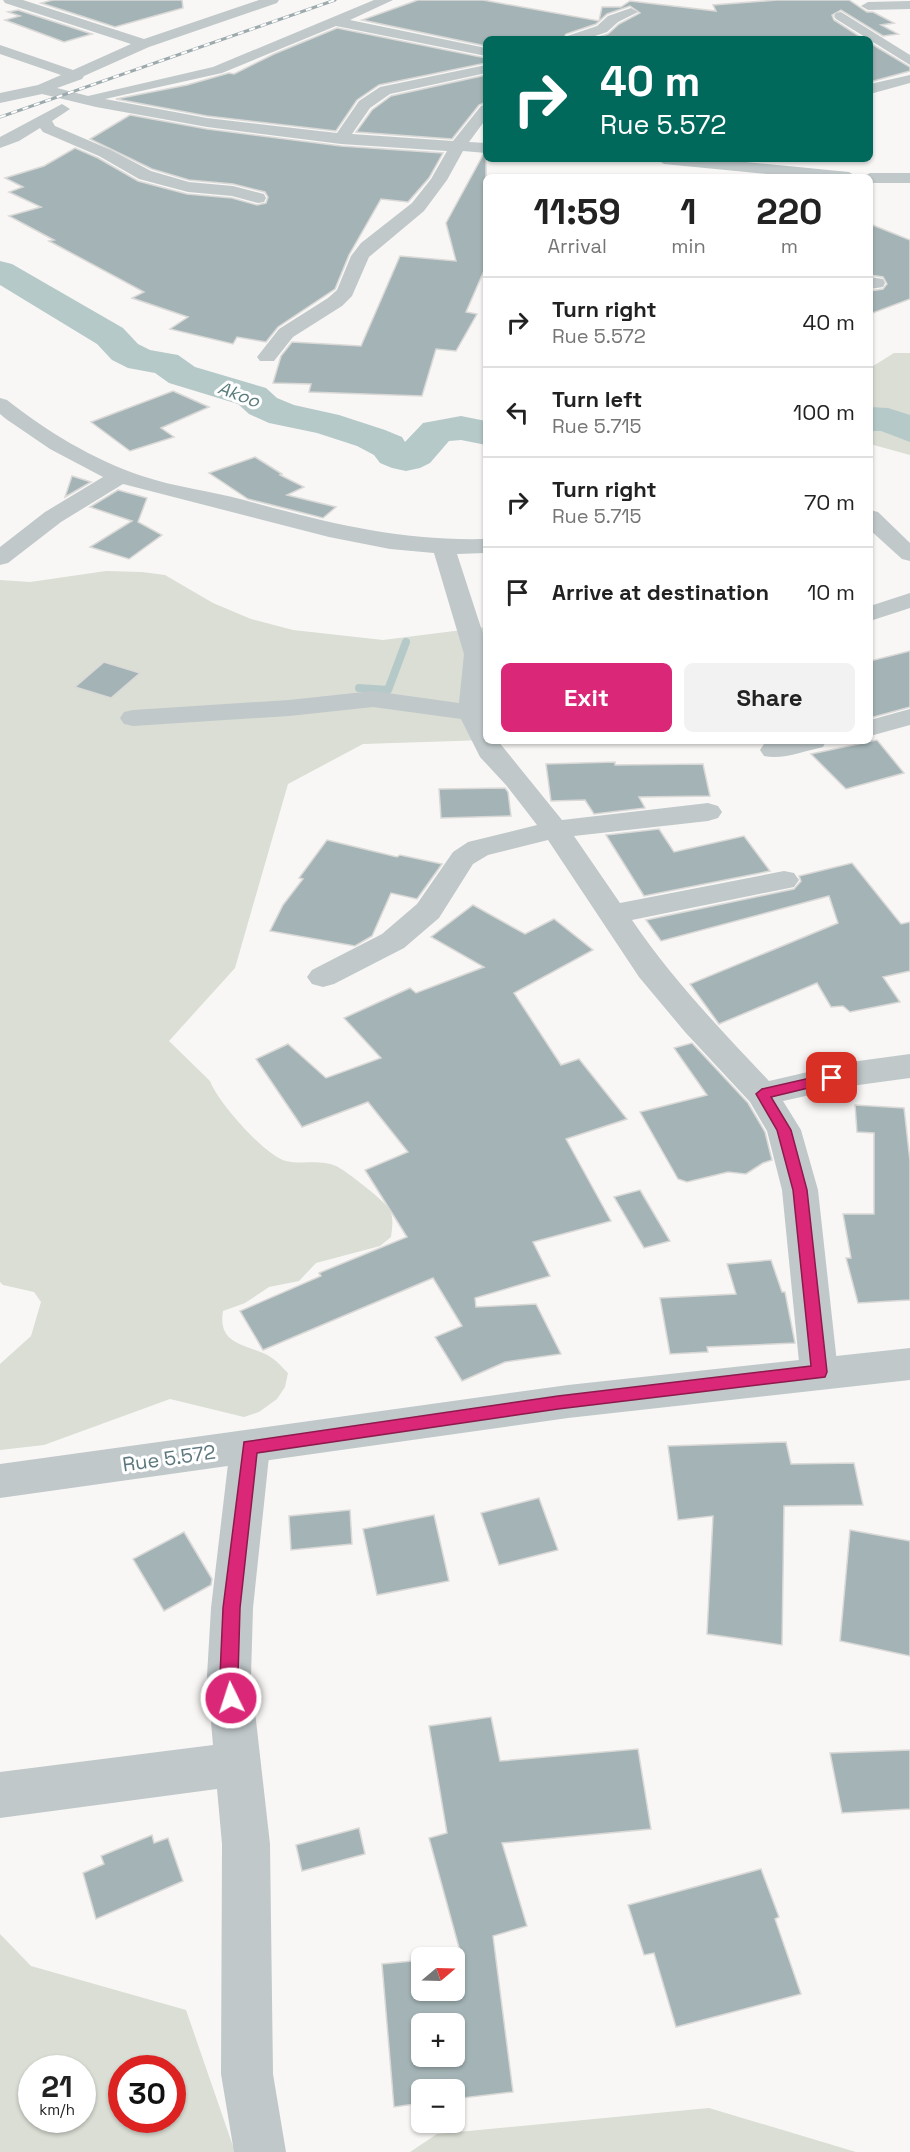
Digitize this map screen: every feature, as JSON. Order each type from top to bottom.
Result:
[{"type":"street","points":[[238,0],[254,6]]},
{"type":"street","points":[[0,98],[42,90],[144,44],[272,0]]},
{"type":"street","points":[[0,143],[80,99],[217,70],[386,0]]},
{"type":"street","points":[[17,1],[144,44]]},
{"type":"street","points":[[868,6],[910,5]]},
{"type":"street","points":[[581,36],[602,29],[613,19],[631,12]]},
{"type":"street","points":[[841,16],[872,36]]},
{"type":"street","points":[[334,21],[483,51]]},
{"type":"street","points":[[873,37],[910,61]]},
{"type":"street","points":[[0,49],[77,76]]},
{"type":"street","points":[[341,139],[348,125],[372,96],[393,88],[483,70]]},
{"type":"street","points":[[873,88],[910,79]]},
{"type":"street","points":[[42,90],[198,120],[341,139],[483,148]]},
{"type":"street","points":[[267,357],[286,333],[335,302],[345,292],[360,256],[367,247],[418,207],[439,180],[457,147],[483,113]]},
{"type":"street","points":[[45,119],[44,123],[49,129],[96,149],[145,175],[188,187],[233,191],[258,198]]},
{"type":"street","points":[[680,162],[723,170],[795,174]]},
{"type":"street","points":[[873,178],[910,178]]},
{"type":"street","points":[[0,404],[43,437],[120,476],[326,531],[388,543],[444,548],[483,546]]},
{"type":"street","points":[[0,558],[53,517],[120,476]]},
{"type":"street","points":[[873,519],[891,539],[910,554]]},
{"type":"street","points":[[444,548],[477,654],[471,713],[483,737]]},
{"type":"street","points":[[873,613],[910,600]]},
{"type":"street","points":[[133,718],[289,708],[373,699],[471,713]]},
{"type":"street","points":[[873,727],[910,717]]},
{"type":"street","points":[[486,744],[555,830],[650,970],[688,1015],[762,1094],[784,1130],[800,1190],[819,1372]]},
{"type":"street","points":[[774,750],[800,744]]},
{"type":"street","points":[[323,976],[393,940],[428,911],[463,858],[478,848],[555,830],[708,812]]},
{"type":"street","points":[[611,915],[784,880]]},
{"type":"street","points":[[762,1094],[851,1074],[910,1066]]},
{"type":"street","name":"Rue 5.572","points":[[0,1481],[558,1403],[819,1372],[910,1364]]},
{"type":"street","points":[[250,1447],[232,1608],[229,1676],[246,1844],[247,2074],[260,2152]]},
{"type":"street","points":[[0,1795],[238,1764]]},
{"type":"shaded area","points":[[894,353],[910,353],[910,455],[873,445],[873,366]]},
{"type":"shaded area","points":[[106,571],[165,575],[213,603],[251,619],[293,630],[383,640],[483,627],[483,740],[363,744],[288,784],[235,968],[169,1041],[210,1081],[232,1114],[266,1149],[286,1161],[336,1166],[381,1200],[390,1210],[391,1237],[380,1246],[316,1263],[299,1281],[269,1287],[245,1303],[223,1311],[222,1322],[229,1337],[269,1356],[288,1373],[285,1387],[277,1399],[259,1412],[244,1417],[170,1399],[44,1445],[0,1450],[0,1364],[31,1336],[41,1302],[34,1292],[3,1285],[0,1282],[0,580],[30,582]]},
{"type":"shaded area","points":[[0,1934],[31,1966],[186,2010],[235,2152],[0,2152]]},
{"type":"shaded area","points":[[709,2108],[856,2152],[410,2152],[437,2134]]},
{"type":"building","points":[[53,0],[182,0],[183,8],[115,27],[41,3]]},
{"type":"building","points":[[418,0],[483,0],[599,21],[602,7],[621,7],[630,1],[716,11],[713,5],[777,0],[849,0],[867,12],[873,12],[894,23],[881,25],[898,34],[883,36],[841,10],[832,15],[834,20],[859,36],[602,36],[640,13],[630,6],[607,14],[596,24],[565,36],[483,36],[483,45],[362,20]]},
{"type":"building","points":[[18,10],[92,34],[64,42],[5,20],[20,16],[8,12]]},
{"type":"building","points":[[337,28],[483,57],[483,64],[379,85],[357,100],[336,131],[207,116],[116,99],[187,85],[229,73],[234,74],[274,54]]},
{"type":"building","points":[[873,45],[910,67],[910,71],[873,81]]},
{"type":"building","points":[[483,76],[483,103],[479,105],[452,139],[356,132],[372,110],[391,96]]},
{"type":"building","points":[[130,115],[207,129],[341,146],[443,153],[429,178],[408,202],[381,199],[349,255],[335,289],[278,327],[266,342],[237,337],[233,344],[170,329],[188,317],[132,298],[144,292],[49,241],[54,240],[9,216],[41,207],[9,192],[23,187],[5,178],[44,166],[75,148],[98,158],[138,181],[187,194],[232,198],[257,205],[266,203],[268,197],[265,192],[233,184],[189,180],[152,169],[90,139]]},
{"type":"building","points":[[483,155],[483,162],[486,162],[486,174],[483,174],[483,273],[466,312],[477,314],[456,351],[436,349],[422,396],[309,392],[311,384],[273,383],[281,356],[292,342],[361,346],[400,256],[456,261],[446,223]]},
{"type":"building","points":[[873,225],[910,240],[910,299],[873,313],[873,291],[883,289],[887,284],[883,277],[873,275]]},
{"type":"building","points":[[173,391],[209,407],[161,428],[174,437],[130,451],[91,422]]},
{"type":"building","points":[[255,457],[282,474],[280,475],[304,487],[287,495],[336,507],[323,518],[248,499],[209,473]]},
{"type":"building","points":[[72,476],[91,482],[65,497]]},
{"type":"building","points":[[118,490],[147,498],[138,522],[162,535],[129,559],[90,547],[132,521],[90,507]]},
{"type":"building","points":[[910,651],[910,707],[873,717],[873,660]]},
{"type":"building","points":[[104,662],[140,673],[111,698],[75,687]]},
{"type":"building","points":[[877,740],[904,773],[846,789],[811,754],[858,744],[873,744],[873,741]]},
{"type":"building","points":[[615,762],[615,765],[703,764],[710,796],[639,797],[645,808],[594,814],[585,800],[551,801],[546,764]]},
{"type":"building","points":[[505,788],[508,792],[511,816],[441,818],[439,789]]},
{"type":"building","points":[[659,829],[674,852],[744,836],[770,871],[644,896],[606,835]]},
{"type":"building","points":[[327,840],[397,857],[400,855],[442,864],[417,899],[391,893],[372,936],[355,946],[270,931],[283,905],[303,879],[299,878]]},
{"type":"building","points":[[852,863],[901,924],[910,922],[910,971],[883,977],[900,1002],[850,1012],[843,1006],[831,1007],[817,983],[719,1024],[690,984],[838,923],[829,896],[661,941],[646,920],[794,889],[801,881],[799,876]]},
{"type":"building","points":[[473,905],[525,934],[554,919],[593,950],[514,993],[561,1065],[579,1059],[627,1119],[566,1139],[611,1221],[533,1242],[550,1276],[475,1298],[476,1307],[536,1304],[561,1354],[505,1362],[462,1381],[435,1337],[462,1326],[433,1278],[263,1350],[240,1311],[321,1276],[319,1273],[407,1237],[365,1170],[408,1152],[368,1102],[302,1127],[256,1059],[288,1044],[326,1078],[381,1058],[344,1018],[410,988],[416,993],[484,967],[431,937]]},
{"type":"building","points":[[692,1043],[748,1103],[765,1132],[772,1160],[746,1174],[728,1172],[687,1182],[678,1179],[640,1112],[707,1095],[674,1048]]},
{"type":"building","points":[[855,1105],[904,1108],[910,1161],[910,1300],[858,1303],[846,1258],[851,1258],[843,1214],[874,1214],[874,1133],[857,1132]]},
{"type":"building","points":[[640,1190],[670,1241],[644,1248],[614,1197]]},
{"type":"building","points":[[771,1260],[782,1292],[785,1292],[795,1343],[707,1347],[708,1352],[670,1354],[660,1298],[736,1294],[727,1264]]},
{"type":"building","points":[[786,1442],[791,1464],[854,1463],[863,1505],[784,1506],[782,1645],[707,1634],[713,1516],[678,1520],[668,1446]]},
{"type":"building","points":[[539,1498],[558,1550],[499,1565],[481,1513]]},
{"type":"building","points":[[350,1510],[352,1544],[291,1550],[289,1516]]},
{"type":"building","points":[[434,1515],[449,1581],[377,1595],[363,1529]]},
{"type":"building","points":[[850,1530],[910,1541],[910,1656],[840,1641]]},
{"type":"building","points":[[184,1532],[212,1579],[211,1585],[164,1611],[133,1559]]},
{"type":"building","points":[[491,1717],[500,1761],[638,1749],[651,1829],[502,1843],[527,1926],[493,1936],[513,2092],[465,2098],[465,2079],[411,2079],[411,2105],[394,2107],[382,1964],[411,1961],[411,2001],[465,2001],[465,1947],[459,1947],[429,1838],[447,1833],[429,1726]]},
{"type":"building","points":[[910,1750],[910,1809],[842,1813],[830,1753]]},
{"type":"building","points":[[359,1828],[365,1854],[302,1871],[296,1845]]},
{"type":"building","points":[[152,1835],[154,1843],[168,1838],[183,1881],[96,1919],[83,1873],[104,1864],[101,1856]]},
{"type":"building","points":[[761,1869],[779,1917],[775,1919],[801,1994],[676,2027],[654,1953],[644,1955],[628,1905]]},
{"type":"waterway","name":"Akoo","points":[[0,271],[110,336],[125,352],[141,360],[165,363],[182,375],[252,396],[263,406],[283,415],[325,423],[371,438],[388,446],[394,454],[406,459],[416,454],[437,431],[461,428],[483,432]]},
{"type":"waterway","name":"Akoo","points":[[873,419],[888,420],[910,430]]},
{"type":"waterway","points":[[359,688],[388,690],[406,642]]},
{"type":"railway","points":[[0,117],[335,0]]},
{"type":"route","points":[[231,1698],[229,1676],[232,1608],[250,1447],[558,1403],[819,1372],[800,1190],[784,1130],[762,1094],[832,1078]]}]
